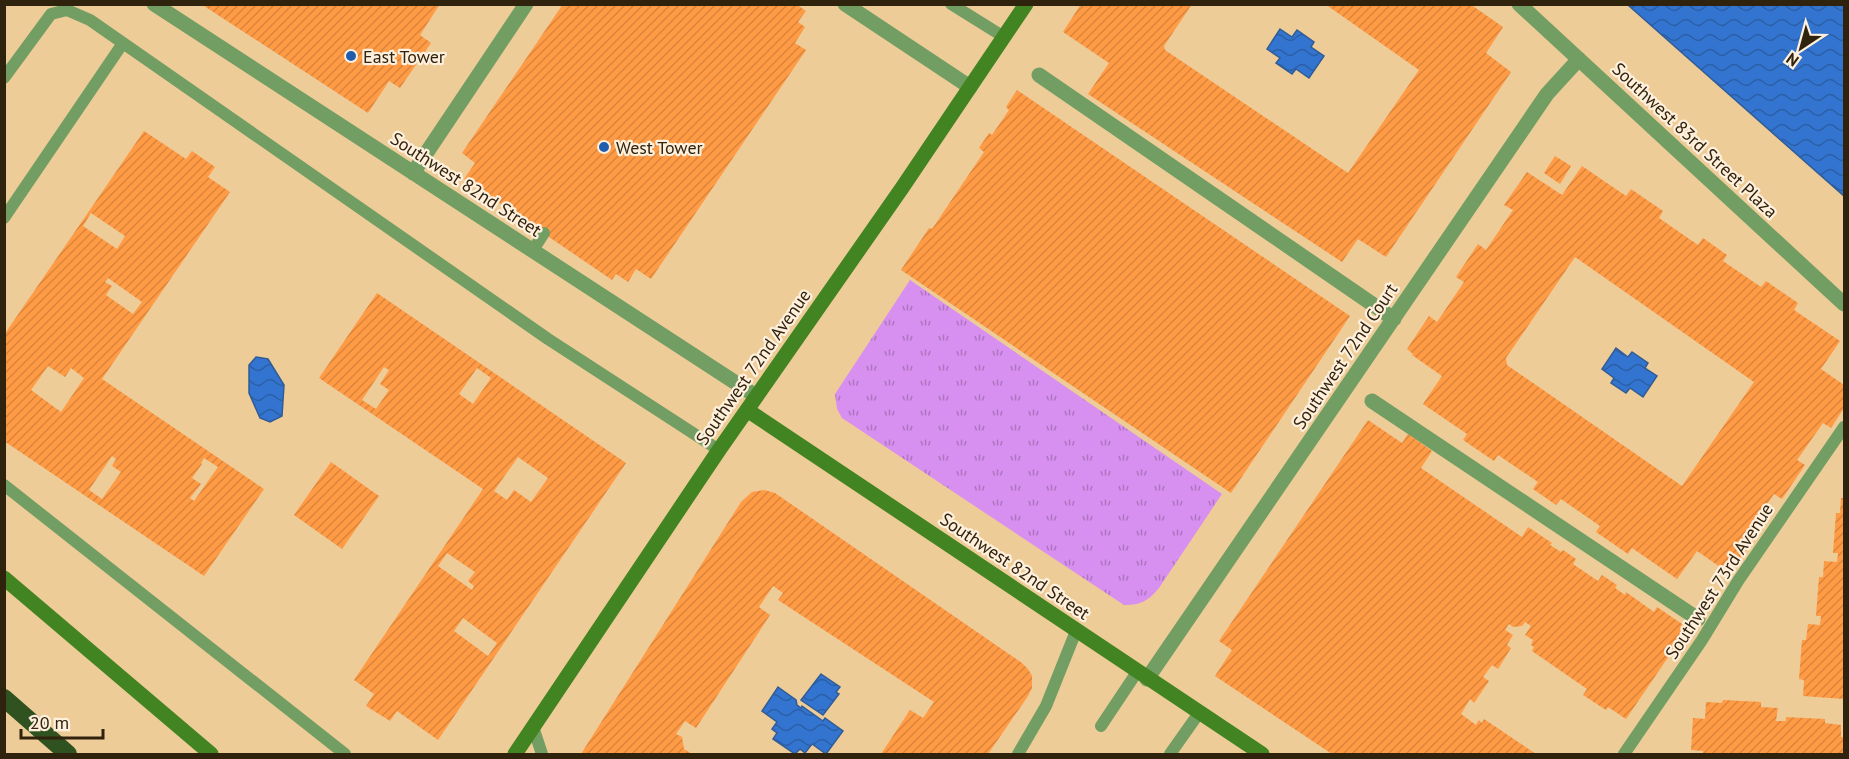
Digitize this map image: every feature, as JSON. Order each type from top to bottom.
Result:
[{"type":"highway","points":[[4,698],[68,754]]},
{"type":"street","name":"Southwest 82nd Street","points":[[154,4],[756,396]]},
{"type":"street","points":[[413,173],[526,4]]},
{"type":"street","points":[[845,4],[970,87]]},
{"type":"street","name":"Southwest 72nd Avenue","points":[[514,754],[719,450],[902,188],[1026,4]]},
{"type":"street","name":"Southwest 83rd Street Plaza","points":[[1519,4],[1845,304]]},
{"type":"street","name":"Southwest 72nd Court","points":[[1142,675],[1394,319],[1547,94],[1579,59]]},
{"type":"street","points":[[1039,75],[1394,319]]},
{"type":"street","points":[[1372,401],[1698,620]]},
{"type":"street","name":"Southwest 82nd Street","points":[[747,410],[1262,754]]},
{"type":"street","points":[[4,578],[211,754]]},
{"type":"lane","points":[[951,4],[1004,37]]},
{"type":"lane","points":[[4,78],[51,14],[67,10],[90,20],[548,339],[719,450]]},
{"type":"lane","points":[[4,218],[123,43]]},
{"type":"lane","points":[[533,250],[544,233]]},
{"type":"lane","name":"Southwest 73rd Avenue","points":[[1624,754],[1702,640],[1738,581],[1845,427]]},
{"type":"lane","points":[[4,485],[345,754]]},
{"type":"lane","points":[[1018,754],[1046,706],[1076,631]]},
{"type":"lane","points":[[1101,726],[1142,675]]},
{"type":"lane","points":[[1170,754],[1199,713]]},
{"type":"lane","points":[[533,727],[542,754]]},
{"type":"green space","points":[[910,280],[1222,494],[1159,588],[1148,599],[1140,603],[1124,605],[842,418],[837,409],[835,394]]},
{"type":"water","points":[[1628,5],[1844,5],[1844,196]]},
{"type":"water","points":[[1280,29],[1292,37],[1297,30],[1314,42],[1311,47],[1324,56],[1309,78],[1296,69],[1292,74],[1276,63],[1280,58],[1267,49]]},
{"type":"water","points":[[1616,348],[1628,357],[1632,352],[1648,363],[1645,368],[1657,376],[1643,397],[1630,388],[1626,393],[1611,383],[1614,378],[1602,369]]},
{"type":"water","points":[[256,357],[268,359],[284,385],[282,416],[270,422],[260,418],[249,393],[249,365]]},
{"type":"water","points":[[821,674],[840,687],[836,692],[839,694],[823,715],[801,700]]},
{"type":"water","points":[[778,687],[796,700],[797,705],[801,708],[802,706],[823,721],[825,718],[843,731],[826,754],[812,744],[805,753],[800,749],[795,754],[773,739],[777,733],[772,729],[777,722],[762,711]]},
{"type":"building","name":"East Tower","points":[[201,4],[440,4],[420,35],[431,43],[400,88],[389,81],[368,113]]},
{"type":"building","name":"West Tower","points":[[563,4],[796,4],[806,11],[798,22],[805,27],[795,43],[806,50],[651,279],[636,269],[628,282],[616,274],[612,280],[464,179],[475,163],[462,153]]},
{"type":"building","points":[[1081,4],[1192,4],[1164,46],[1165,50],[1348,173],[1419,70],[1325,4],[1470,4],[1503,27],[1486,53],[1511,72],[1386,257],[1358,239],[1342,262],[1088,94],[1109,63],[1063,32]]},
{"type":"building","points":[[1017,90],[1350,316],[1231,493],[901,270],[984,152],[979,148],[989,133],[992,135],[1009,110],[1006,107]]},
{"type":"building","points":[[144,131],[186,159],[192,151],[215,167],[208,177],[230,192],[102,379],[264,489],[204,576],[4,441],[4,335]],"holes":[[[91,213],[125,236],[117,249],[83,226]],[[108,278],[142,302],[133,314],[106,295],[112,286],[105,282]],[[48,366],[65,377],[71,368],[84,378],[61,412],[31,390]],[[112,456],[116,459],[112,466],[121,472],[102,499],[89,490]],[[204,458],[218,467],[194,501],[190,498],[201,484],[192,478]]]},
{"type":"building","points":[[1555,156],[1571,166],[1560,184],[1544,173]]},
{"type":"building","points":[[1582,166],[1626,196],[1631,189],[1663,211],[1659,218],[1698,245],[1703,238],[1727,255],[1723,261],[1761,287],[1766,281],[1798,303],[1794,310],[1840,341],[1821,369],[1844,385],[1844,408],[1831,428],[1823,423],[1797,460],[1805,465],[1782,499],[1774,494],[1747,533],[1754,538],[1732,571],[1725,566],[1723,569],[1697,551],[1677,579],[1632,548],[1628,554],[1596,532],[1600,526],[1561,499],[1556,505],[1533,489],[1538,482],[1498,455],[1494,461],[1463,440],[1467,434],[1423,404],[1442,376],[1407,349],[1429,316],[1437,322],[1464,282],[1456,277],[1478,244],[1486,250],[1513,210],[1504,205],[1527,172],[1562,195]],"holes":[[[1575,257],[1754,382],[1682,486],[1507,365],[1506,358]]]},
{"type":"building","points":[[377,293],[626,463],[438,740],[397,711],[390,721],[366,706],[374,694],[354,680],[483,489],[319,378]],"holes":[[[384,367],[389,370],[380,384],[389,390],[376,409],[362,400]],[[477,368],[491,378],[473,404],[459,394]],[[518,457],[548,478],[531,502],[514,490],[507,500],[494,491]],[[447,553],[475,572],[468,581],[474,586],[472,590],[438,566]],[[463,618],[497,643],[488,656],[454,631]]]},
{"type":"building","points":[[1368,420],[1402,443],[1408,434],[1432,451],[1421,468],[1522,537],[1528,527],[1552,543],[1550,545],[1576,559],[1573,564],[1598,581],[1602,575],[1617,585],[1615,588],[1625,595],[1626,592],[1654,612],[1657,607],[1688,628],[1626,719],[1608,707],[1606,710],[1583,695],[1587,689],[1532,651],[1533,640],[1525,635],[1531,626],[1525,622],[1522,626],[1513,627],[1509,624],[1505,630],[1513,635],[1507,645],[1511,648],[1498,669],[1492,665],[1483,677],[1489,681],[1474,703],[1470,699],[1461,714],[1476,725],[1479,720],[1482,723],[1484,719],[1536,754],[1332,754],[1215,676],[1232,650],[1219,641]]},
{"type":"building","points":[[331,462],[379,496],[342,549],[294,515]]},
{"type":"building","points":[[764,490],[775,493],[1028,669],[1032,676],[1032,688],[988,754],[881,754],[910,710],[923,718],[934,702],[778,600],[783,593],[773,586],[759,607],[770,615],[696,728],[685,721],[676,734],[682,737],[684,749],[692,754],[581,754],[741,502],[752,492]]},
{"type":"building","points":[[1841,498],[1844,498],[1844,699],[1803,696],[1804,680],[1799,679],[1802,640],[1806,640],[1808,624],[1820,625],[1821,616],[1816,616],[1819,577],[1823,577],[1824,561],[1837,562],[1838,553],[1833,553],[1836,513],[1840,513]]},
{"type":"building","points":[[1723,700],[1761,702],[1761,707],[1778,708],[1776,721],[1786,721],[1786,717],[1825,719],[1825,723],[1841,725],[1844,754],[1703,754],[1703,751],[1691,750],[1693,718],[1705,719],[1706,702],[1722,703]]},
{"type":"place","name":"East Tower","points":[[351,56]]},
{"type":"place","name":"West Tower","points":[[604,147]]}]
